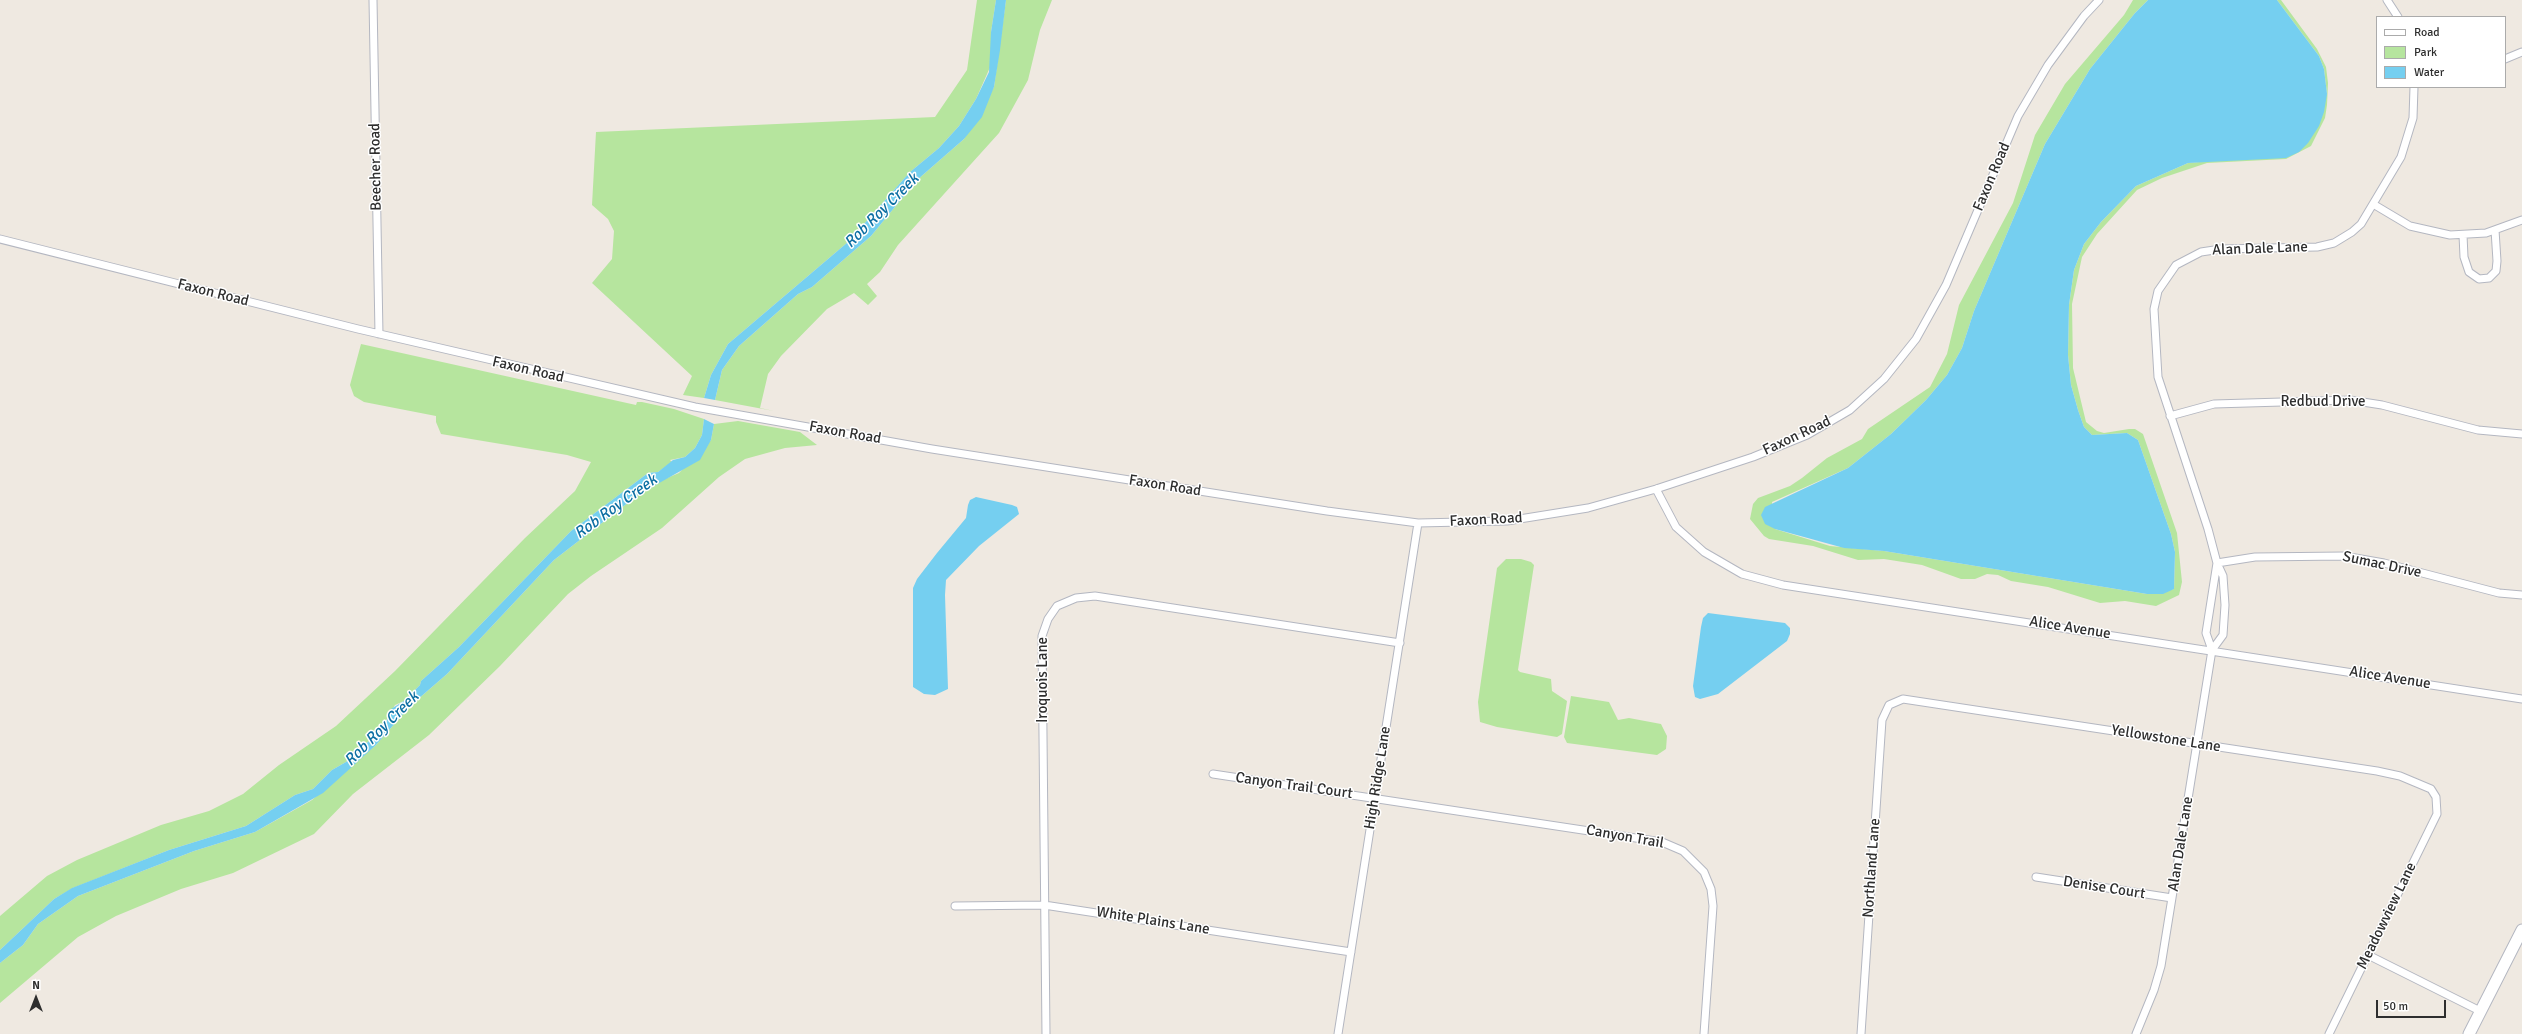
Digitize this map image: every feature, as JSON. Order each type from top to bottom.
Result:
[{"type":"main road","points":[[2469,1034],[2522,930]]},
{"type":"street","name":"Beecher Road","points":[[373,0],[379,334]]},
{"type":"street","name":"Faxon Road","points":[[0,239],[379,334],[695,407],[940,450],[1327,511],[1418,523],[1507,521],[1588,508],[1656,489],[1754,457],[1807,435],[1850,410],[1884,379],[1916,339],[1946,285],[2018,116],[2048,65],[2099,0]]},
{"type":"street","points":[[2387,0],[2397,16]]},
{"type":"street","points":[[2506,59],[2522,52]]},
{"type":"street","name":"Alan Dale Lane","points":[[2212,650],[2223,636],[2225,605],[2224,576],[2217,563],[2208,529],[2158,377],[2154,309],[2158,291],[2176,265],[2192,255],[2210,250],[2306,247],[2330,244],[2356,229],[2401,157],[2408,139],[2413,118],[2414,88]]},
{"type":"street","points":[[2373,204],[2410,226],[2438,234],[2463,235],[2495,230],[2522,220]]},
{"type":"street","points":[[2463,235],[2464,257],[2469,272],[2479,279],[2489,278],[2496,270],[2498,261],[2495,230]]},
{"type":"street","name":"Redbud Drive","points":[[2170,416],[2214,404],[2350,400],[2378,404],[2478,430],[2522,434]]},
{"type":"street","name":"Alice Avenue","points":[[1656,489],[1676,527],[1704,552],[1742,574],[1784,585],[2522,699]]},
{"type":"street","name":"High Ridge Lane","points":[[1338,1034],[1418,523]]},
{"type":"street","name":"Sumac Drive","points":[[2217,563],[2258,557],[2344,556],[2384,563],[2498,593],[2522,595]]},
{"type":"street","name":"Alan Dale Lane","points":[[2136,1034],[2160,972],[2212,650],[2206,633],[2217,563]]},
{"type":"street","name":"Iroquois Lane","points":[[1046,1034],[1042,636],[1048,619],[1058,606],[1076,598],[1095,596],[1400,643]]},
{"type":"street","name":"Yellowstone Lane","points":[[1891,704],[1896,701],[1910,699],[2380,771],[2424,784],[2436,797]]},
{"type":"street","name":"Northland Lane","points":[[1861,1034],[1882,720],[1886,708],[1891,704]]},
{"type":"street","name":"Canyon Trail Court","points":[[1213,774],[1375,798]]},
{"type":"street","name":"Meadowview Lane","points":[[2329,1034],[2437,814],[2436,797]]},
{"type":"street","name":"Canyon Trail","points":[[1375,798],[1662,842],[1683,851],[1704,872],[1711,889],[1713,906],[1704,1034]]},
{"type":"street","name":"Denise Court","points":[[2036,877],[2172,898]]},
{"type":"street","name":"White Plains Lane","points":[[955,906],[1044,905],[1351,952]]},
{"type":"street","points":[[2368,955],[2480,1011]]},
{"type":"green space","points":[[977,0],[996,0],[991,32],[991,65],[976,99],[959,126],[939,148],[910,172],[848,242],[728,344],[711,375],[704,398],[683,395],[692,376],[592,283],[612,259],[614,231],[608,219],[592,205],[596,132],[935,117],[967,70]]},
{"type":"green space","points":[[1006,0],[1052,0],[1040,30],[1028,80],[999,133],[898,245],[880,272],[867,284],[877,296],[868,305],[854,293],[827,309],[781,356],[768,374],[760,408],[774,411],[715,400],[722,370],[739,346],[798,294],[812,287],[871,236],[917,180],[964,139],[994,87]]},
{"type":"green space","points":[[2133,0],[2148,0],[2135,13],[2090,69],[2045,144],[1974,311],[1962,348],[1947,375],[1926,400],[1891,434],[1848,468],[1772,502],[1775,529],[1830,546],[1884,551],[2147,594],[2174,589],[2175,552],[2171,534],[2138,440],[2127,433],[2092,435],[2084,427],[2078,410],[2071,385],[2068,355],[2069,305],[2074,270],[2084,244],[2101,222],[2136,186],[2188,163],[2211,161],[2327,94],[2324,69],[2319,56],[2277,0],[2281,0],[2317,49],[2326,67],[2328,83],[2325,118],[2311,146],[2286,159],[2207,163],[2162,178],[2137,190],[2097,234],[2082,257],[2072,304],[2073,368],[2086,422],[2097,431],[2104,433],[2135,429],[2143,434],[2177,533],[2182,582],[2179,595],[2156,606],[2125,601],[2100,603],[2048,587],[2011,581],[1998,575],[1987,574],[1975,579],[1961,579],[1922,565],[1884,559],[1858,560],[1813,546],[1769,539],[1764,536],[1750,519],[1753,504],[1758,498],[1790,486],[1827,458],[1862,439],[1868,429],[1930,387],[1947,354],[1959,305],[2013,203],[2035,135],[2065,84],[2124,15]]},
{"type":"green space","points":[[361,344],[636,405],[637,402],[642,402],[674,409],[704,419],[702,435],[695,448],[685,457],[670,460],[672,462],[658,472],[648,473],[571,531],[459,647],[421,681],[420,685],[404,701],[395,705],[380,731],[346,762],[332,770],[313,789],[295,795],[246,826],[169,850],[73,888],[54,899],[0,950],[0,916],[47,876],[77,860],[161,825],[209,811],[243,794],[279,765],[336,726],[395,671],[525,538],[575,491],[591,462],[567,455],[441,434],[436,422],[436,416],[364,402],[354,396],[350,385]]},
{"type":"green space","points":[[738,421],[800,432],[817,445],[785,448],[745,459],[719,477],[662,528],[591,576],[568,594],[500,666],[429,735],[353,794],[314,834],[233,873],[181,889],[116,916],[78,937],[0,1003],[0,963],[23,945],[38,924],[78,896],[194,851],[255,832],[312,800],[376,745],[410,706],[447,674],[554,560],[655,483],[679,473],[711,440],[714,424]]},
{"type":"green space","points":[[1506,559],[1521,559],[1531,562],[1534,565],[1518,670],[1520,672],[1551,679],[1552,691],[1567,701],[1562,734],[1557,737],[1497,727],[1480,722],[1478,702],[1497,568]]},
{"type":"green space","points":[[1571,696],[1609,702],[1618,720],[1629,718],[1661,724],[1667,736],[1666,749],[1657,755],[1567,743],[1564,737]]},
{"type":"water","name":"Rob Roy Creek","points":[[996,0],[1006,0],[994,87],[982,117],[964,139],[917,180],[871,236],[812,287],[798,294],[739,346],[722,370],[715,400],[704,398],[711,375],[728,344],[848,242],[910,172],[939,148],[959,126],[976,99],[989,72],[991,32]]},
{"type":"water","points":[[2148,0],[2277,0],[2319,56],[2324,69],[2327,94],[2324,112],[2319,126],[2308,143],[2299,152],[2286,158],[2188,163],[2136,186],[2101,222],[2084,244],[2074,270],[2069,305],[2068,355],[2071,385],[2078,410],[2084,427],[2092,435],[2127,433],[2138,440],[2171,534],[2175,552],[2174,589],[2163,594],[2147,594],[1884,551],[1844,548],[1775,529],[1765,524],[1761,515],[1765,507],[1848,468],[1891,434],[1926,400],[1947,375],[1962,348],[1974,311],[2045,144],[2090,69],[2135,13]]},
{"type":"water","name":"Rob Roy Creek","points":[[704,419],[714,424],[711,440],[700,460],[638,495],[554,560],[447,674],[410,706],[376,745],[323,793],[255,832],[194,851],[78,896],[38,924],[23,945],[0,963],[0,950],[54,899],[72,888],[169,850],[246,826],[295,795],[313,789],[332,770],[346,762],[380,731],[386,723],[391,709],[404,701],[420,685],[421,681],[459,647],[571,531],[648,473],[658,472],[673,460],[685,457],[695,448],[702,435]]},
{"type":"water","points":[[976,497],[1012,505],[1017,507],[1019,514],[979,546],[946,580],[945,595],[948,689],[935,695],[924,694],[913,687],[913,588],[917,579],[966,518],[970,500]]},
{"type":"water","points":[[1708,613],[1785,623],[1790,628],[1790,634],[1787,641],[1718,694],[1700,699],[1695,697],[1693,686],[1701,627],[1703,618]]}]
